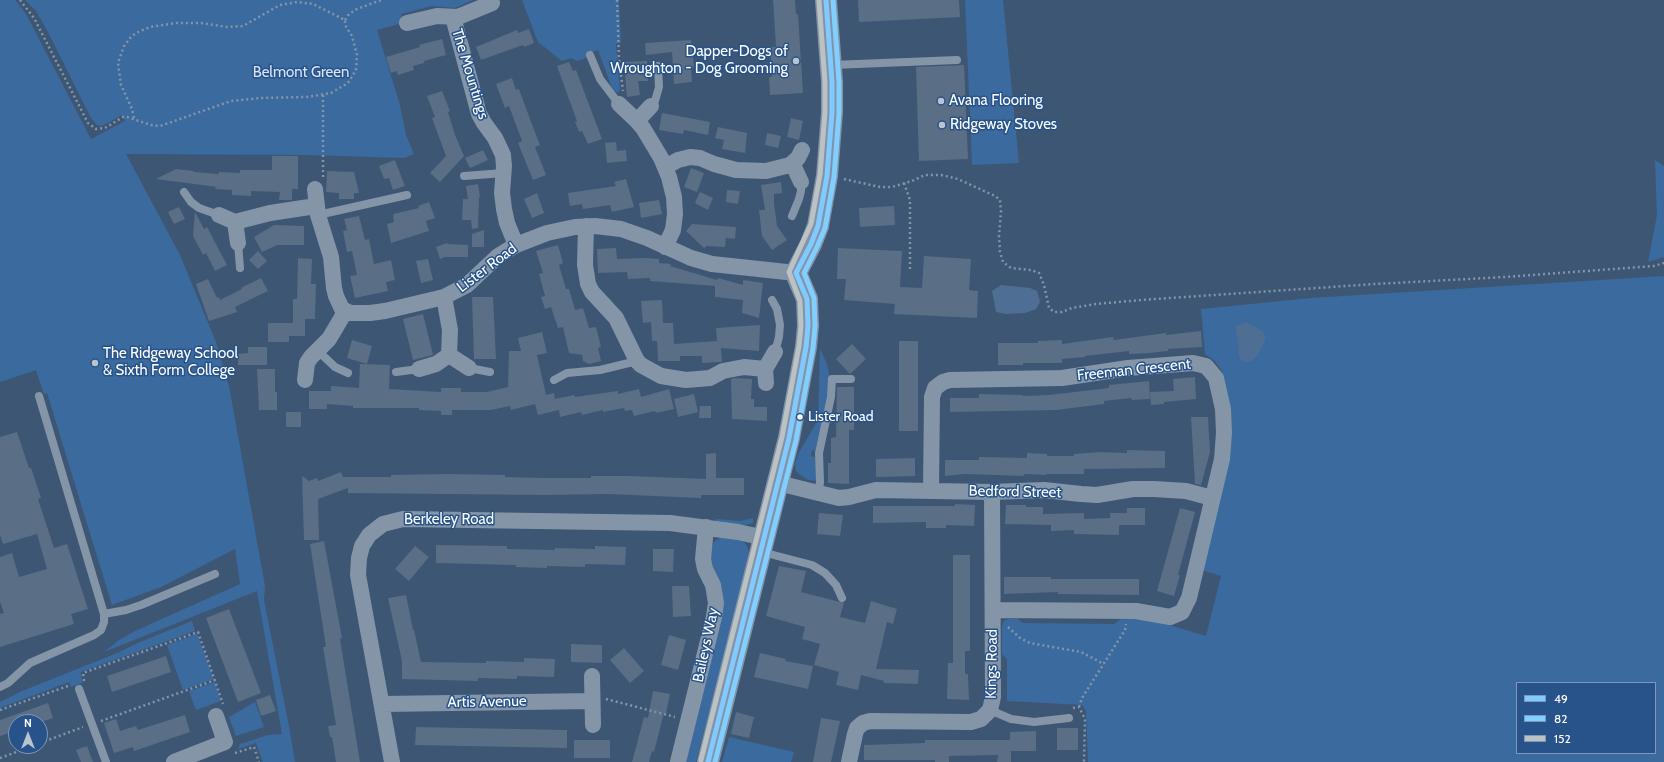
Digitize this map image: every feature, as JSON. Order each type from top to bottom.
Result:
[{"type":"main road","points":[[708,762],[763,545],[801,379],[808,326],[807,298],[796,273],[811,244],[823,207],[832,112],[831,65],[826,0]]},
{"type":"street","name":"The Mountings","points":[[407,23],[431,16],[460,16],[492,4]]},
{"type":"street","name":"The Mountings","points":[[453,17],[480,114],[500,145],[504,159],[502,193],[504,209],[507,223],[516,245]]},
{"type":"street","points":[[638,121],[651,106]]},
{"type":"street","points":[[622,107],[638,121],[665,167],[673,193],[676,214],[672,230],[665,247]]},
{"type":"street","points":[[665,167],[678,160],[690,157],[700,158],[714,164],[744,171],[766,171],[790,165],[798,158],[802,150]]},
{"type":"street","points":[[790,165],[795,169],[801,182]]},
{"type":"street","points":[[305,380],[307,363],[331,336],[345,312],[336,296],[332,279],[331,257],[317,211],[315,189]]},
{"type":"street","points":[[218,215],[235,222],[270,213],[317,211]]},
{"type":"street","points":[[235,222],[238,243]]},
{"type":"street","points":[[586,226],[585,265],[588,284],[592,292],[616,318],[637,361],[641,366],[653,373],[668,378],[681,380],[701,380],[710,378],[723,371],[744,367],[766,376],[775,352]]},
{"type":"street","name":"Lister Road","points":[[345,312],[370,314],[444,297],[467,285],[498,256],[516,245],[556,230],[586,226],[621,229],[643,236],[691,258],[712,264],[796,273]]},
{"type":"street","points":[[419,369],[436,364],[448,355],[450,330],[444,297]]},
{"type":"street","points":[[448,355],[469,368]]},
{"type":"street","name":"Freeman Crescent","points":[[931,490],[932,397],[935,388],[943,382],[950,380],[1062,378],[1128,368],[1193,363],[1206,366],[1212,371],[1218,384],[1223,409],[1224,447],[1220,472],[1212,498],[1189,598],[1182,612],[1170,617],[1151,613],[1127,611],[993,610]]},
{"type":"street","name":"Bedford Street","points":[[778,483],[839,498],[876,490],[992,492],[1044,490],[1097,495],[1133,489],[1186,490],[1212,498]]},
{"type":"street","name":"Kings Road","points":[[849,762],[857,728],[863,723],[870,721],[971,722],[981,719],[990,710],[993,697],[992,492]]},
{"type":"street","name":"Berkeley Road","points":[[392,762],[358,575],[360,552],[365,540],[369,534],[383,524],[402,519],[670,523],[706,528],[763,545]]},
{"type":"street","name":"Baileys Way","points":[[678,762],[714,617],[716,603],[715,590],[705,569],[703,559],[706,528]]},
{"type":"street","points":[[592,676],[592,725]]},
{"type":"street","name":"Artis Avenue","points":[[382,704],[592,701]]},
{"type":"street","points":[[174,762],[225,742],[216,716]]},
{"type":"lane","points":[[590,56],[600,79],[622,107]]},
{"type":"lane","points":[[831,65],[957,60]]},
{"type":"lane","points":[[651,106],[655,101],[658,87],[658,66]]},
{"type":"lane","points":[[464,176],[504,173]]},
{"type":"lane","points":[[792,216],[799,199],[801,182]]},
{"type":"lane","points":[[184,192],[191,202],[199,208],[218,215]]},
{"type":"lane","points":[[317,211],[407,196]]},
{"type":"lane","points":[[238,243],[240,268]]},
{"type":"lane","points":[[772,300],[780,325],[779,337],[775,352]]},
{"type":"lane","points":[[318,351],[335,367],[348,373]]},
{"type":"lane","points":[[554,380],[566,373],[600,370],[637,361]]},
{"type":"lane","points":[[469,368],[490,372]]},
{"type":"lane","points":[[396,372],[419,369]]},
{"type":"lane","points":[[818,494],[820,482],[819,453],[831,397],[832,379],[851,379]]},
{"type":"lane","points":[[0,688],[8,683],[30,663],[94,635],[101,630],[104,622],[104,614],[39,396]]},
{"type":"lane","points":[[763,545],[812,565],[825,573],[836,585],[842,598]]},
{"type":"lane","points":[[104,614],[126,610],[141,605],[215,574]]},
{"type":"lane","points":[[79,689],[106,762]]},
{"type":"lane","points":[[990,710],[1011,719],[1034,722],[1069,718]]},
{"type":"path","points":[[20,0],[34,18],[89,126],[96,130],[102,129],[123,117],[134,118],[151,125],[160,126],[231,101],[260,98],[307,97],[323,95],[336,91],[353,77],[356,70],[356,51],[352,36],[345,25],[345,20],[349,14],[356,9],[381,0]]},
{"type":"path","points":[[617,0],[622,107]]},
{"type":"path","points":[[134,118],[132,109],[121,85],[118,63],[124,46],[131,37],[142,30],[176,23],[201,23],[227,27],[244,26],[280,5],[291,2],[313,4],[345,20]]},
{"type":"path","points":[[315,189],[323,180],[323,95]]},
{"type":"path","points":[[827,176],[880,187],[892,187],[925,175],[941,175],[958,179],[994,196],[1000,200],[1001,211],[999,236],[1000,252],[1003,262],[1011,268],[1031,270],[1039,274],[1044,285],[1049,308],[1054,312],[1062,312],[1072,308],[1096,304],[1141,300],[1367,284],[1505,277],[1654,266],[1664,263]]},
{"type":"path","points":[[904,183],[910,200],[910,270]]},
{"type":"path","points":[[993,610],[1016,635],[1024,641],[1081,652],[1104,664]]},
{"type":"path","points":[[1079,707],[1082,698],[1125,630],[1127,611]]},
{"type":"path","points":[[0,710],[68,685],[71,691],[79,689],[86,686],[83,673],[198,632],[224,704],[216,716]]},
{"type":"path","points":[[48,740],[215,680]]},
{"type":"path","points":[[592,701],[604,698],[689,721]]},
{"type":"path","points":[[225,742],[232,754],[254,747],[259,762]]},
{"type":"path","points":[[0,758],[11,754]]},
{"type":"green space","name":"Belmont Green","points":[[0,0],[15,0],[26,14],[91,139],[125,121],[122,115],[102,126],[97,125],[91,118],[47,30],[36,11],[25,0],[473,0],[455,8],[432,6],[401,14],[403,23],[377,30],[400,105],[406,135],[414,154],[404,158],[308,155],[126,154],[180,255],[216,342],[229,386],[265,586],[264,600],[295,762],[263,762],[256,743],[238,749],[240,744],[268,735],[282,734],[257,591],[104,652],[119,640],[135,631],[240,584],[235,549],[161,587],[112,605],[47,393],[44,394],[36,370],[0,382]]},
{"type":"green space","points":[[522,0],[619,0],[621,43],[616,44],[620,90],[617,93],[612,88],[598,50],[587,54],[588,57],[577,61],[571,58],[562,61],[538,42]]},
{"type":"green space","points":[[965,0],[1003,0],[1019,163],[972,165]]},
{"type":"green space","points":[[1655,160],[1664,166],[1664,257],[1648,262],[1657,215]]},
{"type":"green space","points":[[1664,276],[1664,762],[1088,762],[1086,711],[1082,705],[1007,701],[1007,659],[1002,654],[1002,626],[1004,621],[1008,619],[1018,619],[1023,623],[1114,624],[1121,619],[1149,619],[1206,636],[1221,576],[1202,570],[1227,391],[1222,371],[1215,361],[1205,354],[1201,309],[1311,298]]},
{"type":"green space","points":[[820,349],[827,364],[830,378],[827,402],[815,451],[812,450],[811,456],[815,457],[818,481],[808,480],[799,474],[796,471],[795,464],[798,454],[818,420]]},
{"type":"green space","points":[[753,518],[753,523],[744,525],[715,522],[716,519],[741,521]]},
{"type":"green space","points":[[723,536],[742,540],[747,546],[749,552],[742,588],[696,762],[682,762],[719,617],[710,566],[710,547],[715,541]]},
{"type":"green space","points":[[192,621],[195,631],[81,672],[82,683],[71,687],[69,682],[0,708],[0,702],[22,691]]},
{"type":"green space","points":[[197,634],[214,679],[183,690],[167,645]]},
{"type":"green space","points":[[215,682],[221,701],[196,710],[189,691]]},
{"type":"green space","points":[[255,702],[264,727],[236,736],[229,717]]},
{"type":"green space","points":[[729,737],[794,752],[791,762],[722,762]]},
{"type":"shaded area","points":[[1001,285],[1030,288],[1037,291],[1040,302],[1036,309],[1025,313],[1006,314],[996,312],[992,291]]},
{"type":"shaded area","points":[[1246,322],[1263,331],[1266,339],[1258,355],[1251,361],[1244,362],[1241,360],[1239,355],[1236,326]]},
{"type":"building","points":[[773,0],[795,0],[796,14],[798,14],[803,93],[770,95],[769,77],[772,77],[770,47],[776,47]]},
{"type":"building","points":[[858,0],[959,0],[960,17],[859,22]]},
{"type":"building","points":[[529,29],[534,43],[524,47],[523,45],[481,60],[476,47],[517,30],[518,33]]},
{"type":"building","points":[[442,39],[446,55],[424,61],[424,63],[413,66],[414,70],[398,75],[396,71],[391,73],[386,57],[420,47],[419,45]]},
{"type":"building","points":[[691,40],[694,67],[691,68],[692,82],[674,84],[672,52],[646,55],[645,43]]},
{"type":"building","points":[[647,61],[648,81],[638,81],[640,95],[627,97],[624,62]]},
{"type":"building","points":[[569,62],[573,71],[576,70],[602,139],[588,144],[582,131],[579,132],[575,122],[577,121],[557,66]]},
{"type":"building","points":[[964,65],[968,159],[919,161],[916,67]]},
{"type":"building","points":[[512,78],[516,90],[519,89],[540,145],[535,147],[546,175],[533,180],[518,143],[522,141],[509,106],[505,108],[496,84]]},
{"type":"building","points":[[442,91],[450,111],[448,112],[455,135],[464,156],[440,182],[430,173],[446,156],[432,118],[435,117],[427,96]]},
{"type":"building","points":[[662,113],[710,122],[708,135],[684,130],[683,134],[659,130]]},
{"type":"building","points":[[791,118],[803,121],[799,140],[787,137]]},
{"type":"building","points":[[718,127],[747,133],[745,153],[722,149],[724,140],[715,138]]},
{"type":"building","points":[[767,133],[781,136],[778,148],[765,145]]},
{"type":"building","points":[[616,142],[617,151],[626,150],[627,161],[607,163],[605,143]]},
{"type":"building","points":[[483,150],[488,160],[470,168],[465,158]]},
{"type":"building","points":[[272,156],[298,156],[298,189],[292,189],[292,200],[279,200],[280,192],[251,191],[251,196],[232,195],[232,190],[214,189],[217,187],[156,179],[176,169],[219,174],[219,172],[240,173],[240,170],[272,170]]},
{"type":"building","points":[[395,160],[405,186],[393,190],[389,178],[384,179],[379,166]]},
{"type":"building","points":[[691,168],[704,173],[697,192],[684,187]]},
{"type":"building","points":[[327,171],[354,172],[359,193],[354,193],[354,199],[339,199],[339,193],[326,192]]},
{"type":"building","points":[[626,179],[634,207],[612,212],[610,205],[583,209],[582,204],[570,206],[568,193],[616,186],[614,182]]},
{"type":"building","points":[[781,182],[782,193],[774,194],[774,203],[777,226],[787,240],[772,250],[762,236],[759,210],[765,210],[761,185]]},
{"type":"building","points":[[478,184],[480,197],[478,228],[472,229],[471,220],[462,220],[463,199],[468,199],[466,186]]},
{"type":"building","points":[[727,190],[740,191],[738,204],[726,202]]},
{"type":"building","points":[[700,192],[713,198],[708,210],[695,203]]},
{"type":"building","points":[[537,193],[544,213],[532,218],[524,199]]},
{"type":"building","points":[[659,200],[662,214],[641,218],[639,203]]},
{"type":"building","points":[[429,202],[435,218],[426,221],[429,231],[391,243],[387,224],[394,222],[393,214],[419,208],[418,206]]},
{"type":"building","points":[[894,206],[895,225],[860,227],[859,208]]},
{"type":"building","points":[[179,207],[185,219],[174,224],[168,212]]},
{"type":"building","points":[[195,212],[204,229],[207,227],[227,265],[215,271],[206,253],[203,255],[193,236]]},
{"type":"building","points":[[359,216],[365,240],[369,239],[374,264],[391,260],[395,280],[386,282],[388,291],[355,298],[350,276],[357,275],[352,251],[347,252],[343,231],[347,230],[344,219]]},
{"type":"building","points":[[692,224],[736,227],[735,239],[726,238],[725,247],[707,246],[704,248],[686,231]]},
{"type":"building","points":[[274,225],[304,226],[304,245],[277,245],[262,252],[254,237]]},
{"type":"building","points":[[484,230],[484,247],[472,247],[472,234]]},
{"type":"building","points":[[447,243],[468,245],[468,257],[445,257],[440,259],[436,247]]},
{"type":"building","points":[[558,245],[563,263],[559,265],[566,289],[569,289],[575,310],[583,308],[589,328],[596,327],[601,347],[598,348],[601,361],[589,364],[583,361],[582,355],[569,353],[563,327],[558,328],[551,307],[545,309],[541,297],[545,296],[539,274],[543,273],[536,251]]},
{"type":"building","points":[[616,248],[617,259],[659,259],[659,263],[671,264],[670,266],[717,280],[718,278],[743,285],[743,280],[763,283],[759,318],[742,313],[743,300],[715,297],[715,286],[650,281],[650,278],[628,279],[627,272],[598,273],[597,249]]},
{"type":"building","points":[[838,248],[902,251],[900,287],[922,288],[924,256],[971,259],[969,290],[978,291],[977,318],[894,314],[895,304],[844,300],[846,279],[837,279]]},
{"type":"building","points":[[258,251],[267,261],[258,269],[249,260]]},
{"type":"building","points":[[298,258],[312,259],[311,284],[316,284],[315,319],[305,319],[305,336],[289,336],[289,342],[268,342],[268,323],[293,323],[293,299],[297,299]]},
{"type":"building","points":[[428,259],[433,280],[421,283],[416,261]]},
{"type":"building","points":[[261,278],[268,291],[235,307],[237,312],[209,321],[196,284],[208,279],[217,298],[219,297],[220,300]]},
{"type":"building","points":[[472,297],[493,297],[496,359],[474,359]]},
{"type":"building","points":[[662,300],[663,323],[673,323],[674,344],[717,341],[716,328],[760,325],[759,351],[721,348],[722,362],[702,363],[702,356],[680,356],[680,361],[658,361],[657,341],[652,341],[651,322],[643,323],[641,301]]},
{"type":"building","points":[[423,314],[433,355],[413,360],[403,319]]},
{"type":"building","points":[[1201,331],[1202,347],[1168,349],[1168,351],[1149,353],[1129,354],[1129,351],[1085,356],[1062,359],[1062,363],[1023,363],[1023,365],[998,365],[998,343],[1038,343],[1038,341],[1062,340],[1062,344],[1113,337],[1114,340],[1166,333],[1166,335]]},
{"type":"building","points":[[542,332],[547,353],[537,355],[546,395],[554,393],[555,399],[574,395],[575,397],[618,391],[618,394],[639,389],[641,397],[669,389],[674,409],[656,413],[655,411],[634,416],[632,410],[625,411],[624,408],[603,412],[603,410],[582,415],[581,412],[560,417],[559,410],[538,415],[535,404],[511,410],[510,406],[491,410],[452,410],[452,415],[441,415],[441,411],[419,410],[419,408],[353,408],[353,406],[327,404],[327,409],[309,409],[309,391],[331,391],[331,386],[359,388],[360,364],[390,365],[389,389],[441,392],[441,388],[461,388],[461,392],[487,392],[508,387],[509,351],[521,351],[518,338]]},
{"type":"building","points":[[352,340],[372,346],[367,364],[347,358]]},
{"type":"building","points":[[899,341],[918,341],[918,431],[899,431]]},
{"type":"building","points":[[852,344],[866,359],[850,374],[836,359]]},
{"type":"building","points":[[248,347],[267,347],[267,365],[238,365],[238,354],[248,353]]},
{"type":"building","points":[[257,369],[275,369],[277,410],[259,410]]},
{"type":"building","points":[[1195,377],[1196,399],[1164,402],[1164,404],[1151,405],[1150,392],[1174,391],[1173,379]]},
{"type":"building","points":[[731,379],[752,379],[751,399],[754,399],[754,407],[767,407],[767,421],[732,419]]},
{"type":"building","points":[[1149,381],[1150,399],[1132,400],[1131,398],[1104,401],[1104,404],[1056,410],[950,412],[950,398],[979,398],[979,394],[1023,396],[1049,395],[1109,388],[1109,385]]},
{"type":"building","points":[[837,387],[854,387],[854,430],[849,430],[849,484],[828,483],[828,463],[831,463],[831,438],[836,437]]},
{"type":"building","points":[[694,394],[698,412],[678,417],[674,399]]},
{"type":"building","points":[[700,406],[711,406],[711,418],[699,418]]},
{"type":"building","points":[[286,412],[301,412],[301,427],[286,427]]},
{"type":"building","points":[[1191,417],[1208,417],[1210,452],[1201,485],[1195,484]]},
{"type":"building","points":[[17,432],[41,498],[38,499],[54,548],[67,544],[88,609],[71,614],[74,624],[0,647],[0,614],[4,613],[0,602],[0,557],[12,553],[19,577],[47,569],[37,534],[3,544],[0,535],[0,437]]},
{"type":"building","points":[[1127,450],[1165,451],[1165,468],[1084,469],[1084,474],[1024,474],[1024,476],[965,474],[945,476],[945,460],[979,460],[979,457],[1027,458],[1027,453],[1047,454],[1047,456],[1074,456],[1074,454],[1100,452],[1127,453]]},
{"type":"building","points":[[716,453],[716,478],[744,478],[744,495],[701,495],[701,498],[607,494],[545,495],[348,493],[348,488],[318,499],[319,540],[304,540],[302,476],[309,481],[317,478],[318,481],[341,472],[343,477],[391,477],[391,475],[448,474],[505,475],[505,477],[545,478],[631,476],[706,479],[706,454]]},
{"type":"building","points":[[915,458],[915,476],[876,477],[876,459]]},
{"type":"building","points":[[955,504],[975,505],[974,526],[946,525],[946,528],[926,528],[926,522],[873,523],[873,506],[955,506]]},
{"type":"building","points":[[1006,505],[1043,507],[1043,514],[1084,513],[1084,519],[1110,518],[1110,513],[1127,513],[1127,508],[1145,508],[1145,525],[1119,525],[1119,535],[1074,534],[1074,530],[1051,531],[1051,525],[1005,524]]},
{"type":"building","points":[[1180,508],[1195,512],[1178,575],[1180,575],[1174,596],[1157,591]]},
{"type":"building","points":[[819,513],[843,515],[840,536],[817,534]]},
{"type":"building","points":[[324,541],[342,638],[340,639],[360,762],[336,762],[332,737],[330,737],[328,726],[336,725],[323,647],[326,647],[310,544]]},
{"type":"building","points":[[436,545],[507,546],[507,549],[555,550],[555,548],[595,549],[595,546],[626,547],[625,565],[585,564],[585,567],[547,566],[547,568],[516,567],[516,565],[436,563]]},
{"type":"building","points":[[415,546],[429,557],[409,581],[395,569]]},
{"type":"building","points":[[653,549],[674,549],[673,572],[653,571]]},
{"type":"building","points":[[953,555],[970,555],[970,651],[965,651],[965,674],[968,674],[969,700],[947,699],[948,663],[953,663]]},
{"type":"building","points":[[779,566],[806,571],[801,592],[844,603],[840,617],[865,623],[871,601],[897,609],[893,624],[887,622],[876,669],[919,670],[918,684],[884,683],[884,681],[861,675],[858,690],[836,685],[839,672],[814,665],[820,644],[802,639],[805,627],[766,616]]},
{"type":"building","points":[[1004,577],[1051,577],[1051,579],[1139,579],[1139,595],[1058,594],[1058,592],[1004,594]]},
{"type":"building","points":[[672,586],[689,586],[691,616],[673,617]]},
{"type":"building","points":[[406,595],[421,662],[486,663],[486,661],[524,662],[524,658],[555,659],[554,677],[517,676],[517,679],[478,678],[478,681],[402,679],[402,661],[388,598]]},
{"type":"building","points":[[229,609],[261,693],[238,702],[206,618]]},
{"type":"building","points":[[669,635],[686,640],[678,670],[661,665]]},
{"type":"building","points":[[571,644],[602,645],[602,663],[571,662]]},
{"type":"building","points":[[624,648],[644,671],[630,683],[610,660]]},
{"type":"building","points":[[760,653],[786,659],[785,661],[813,666],[808,689],[754,677]]},
{"type":"building","points":[[166,656],[171,672],[112,692],[107,676]]},
{"type":"building","points":[[653,691],[670,694],[666,713],[664,713],[654,752],[652,751],[649,762],[632,762],[644,717],[648,718]]},
{"type":"building","points":[[270,695],[276,711],[261,716],[256,700]]},
{"type":"building","points":[[48,703],[53,718],[48,720],[48,714],[17,714]]},
{"type":"building","points":[[736,712],[754,717],[749,738],[731,734]]},
{"type":"building","points":[[185,715],[190,732],[134,751],[133,747],[114,753],[104,723],[116,719],[120,731],[136,726],[138,730]]},
{"type":"building","points":[[8,717],[8,734],[0,736],[0,720]]},
{"type":"building","points":[[821,718],[840,721],[831,762],[813,762]]},
{"type":"building","points":[[416,727],[567,730],[567,748],[415,745]]},
{"type":"building","points":[[1057,728],[1078,728],[1078,750],[1057,750]]},
{"type":"building","points":[[1036,731],[1036,751],[1011,751],[1011,762],[997,762],[998,755],[949,756],[949,762],[935,762],[935,760],[864,760],[864,745],[925,743],[925,740],[1010,740],[1010,732]]},
{"type":"building","points":[[574,740],[610,740],[610,758],[574,758]]},
{"type":"building","points":[[87,746],[93,762],[81,762],[76,750]]},
{"type":"transit line","name":"49","points":[[708,762],[789,438],[806,347],[808,326],[807,299],[796,273],[811,244],[818,226],[827,176],[832,112],[832,82],[826,0]]},
{"type":"transit line","name":"82","points":[[715,762],[796,440],[813,348],[815,326],[814,298],[804,273],[825,228],[834,177],[839,113],[839,82],[833,0]]},
{"type":"transit line","name":"152","points":[[701,760],[782,437],[799,346],[801,326],[800,301],[789,272],[811,224],[820,175],[825,112],[825,82],[819,1]]},
{"type":"place","name":"Dapper-Dogs of Wroughton - Dog Grooming","points":[[796,61]]},
{"type":"place","name":"Avana Flooring","points":[[941,101]]},
{"type":"place","name":"Ridgeway Stoves","points":[[942,125]]},
{"type":"place","name":"The Ridgeway School & Sixth Form College","points":[[95,363]]},
{"type":"place","name":"Lister Road","points":[[800,417]]}]
